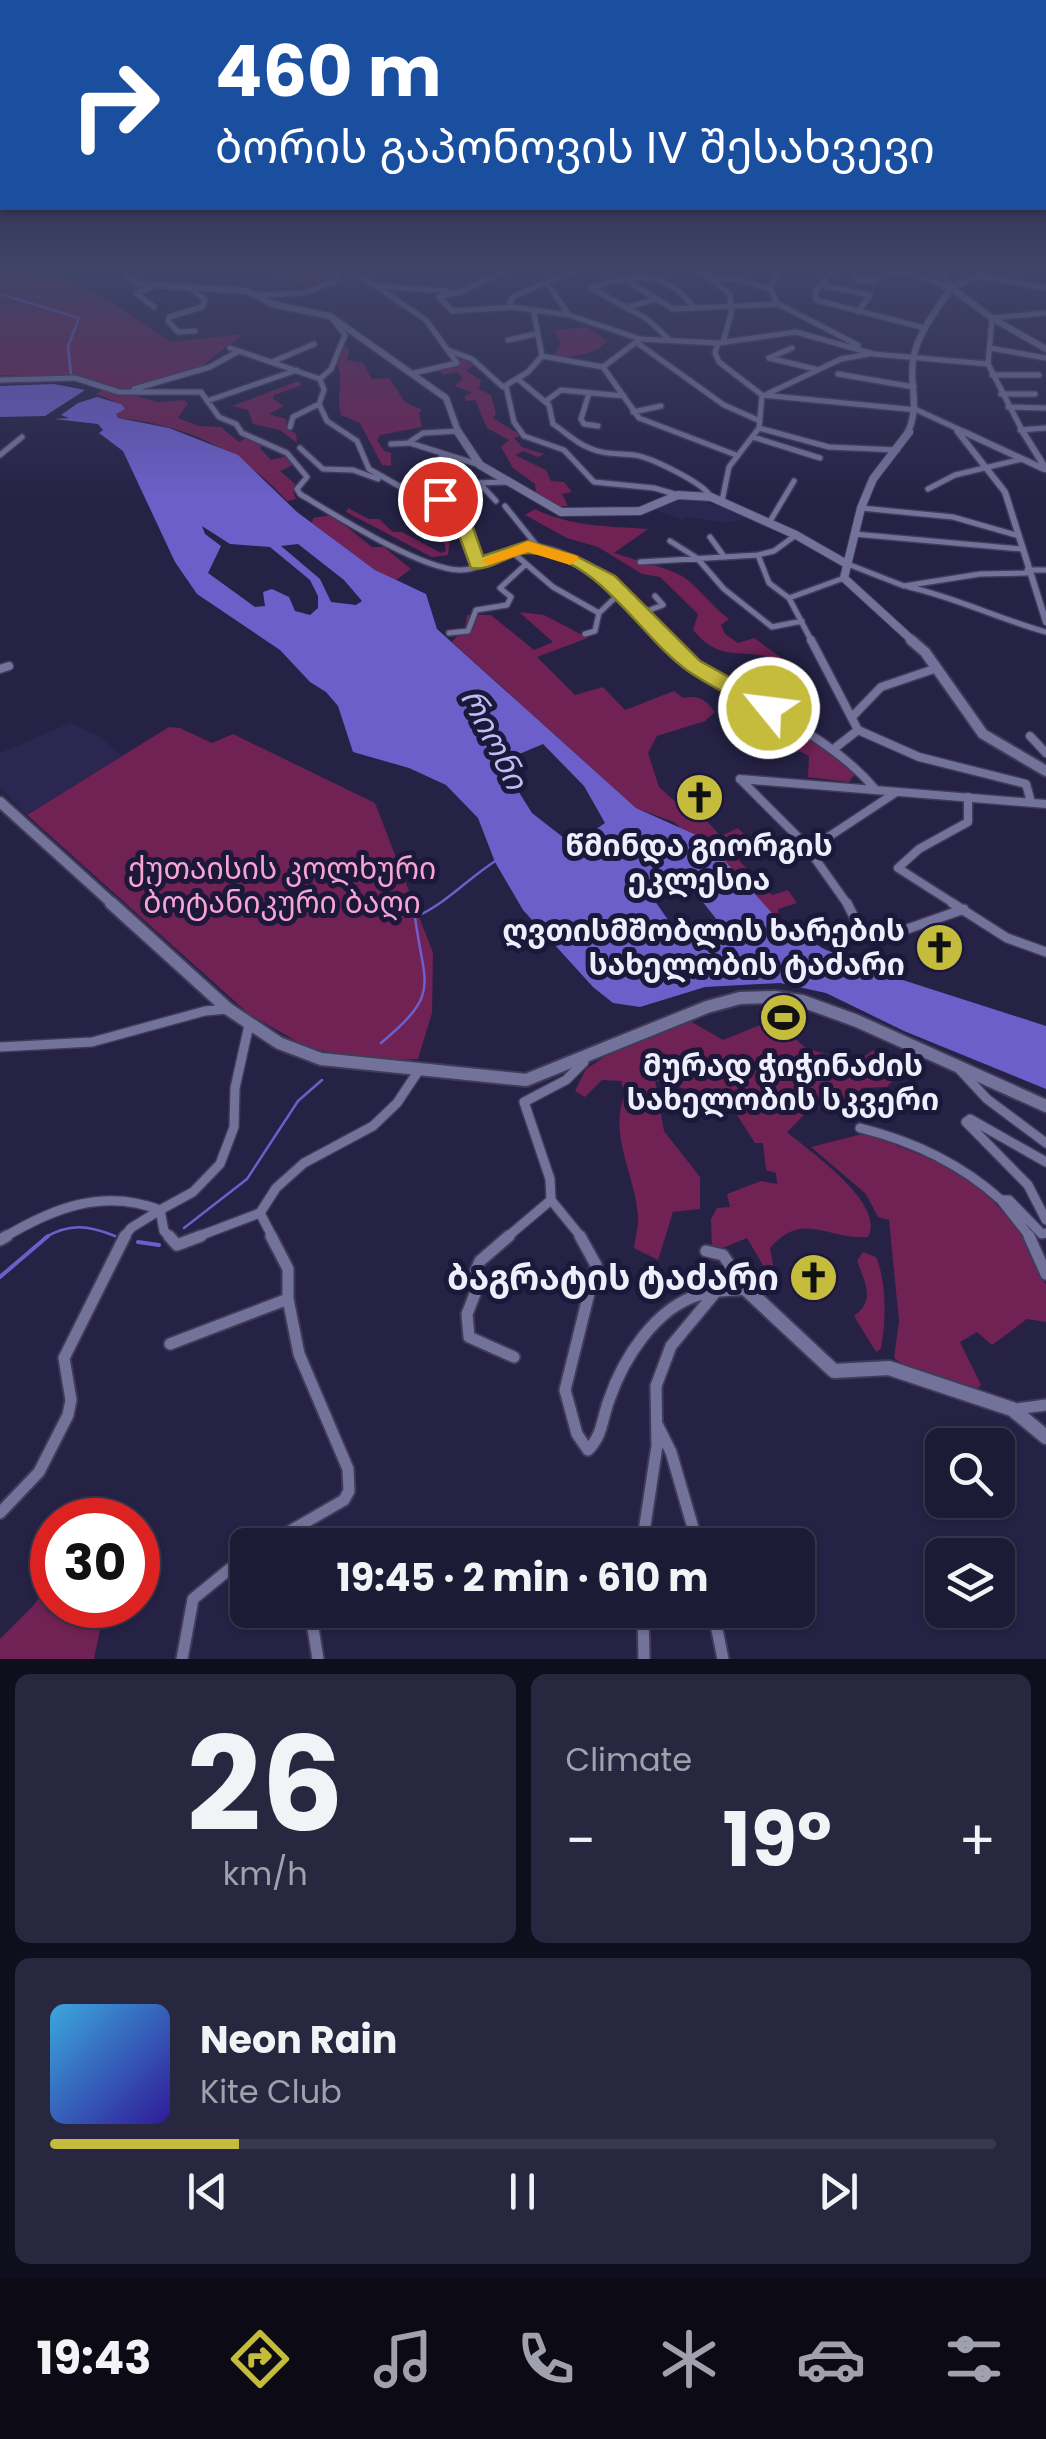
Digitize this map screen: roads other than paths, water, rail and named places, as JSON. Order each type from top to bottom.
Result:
[{"type":"main road","points":[[375,346],[446,398],[463,444],[480,465],[561,512],[640,511],[678,495],[711,498],[796,535],[846,563]]},
{"type":"main road","points":[[918,346],[914,357],[917,410],[897,450],[873,479],[844,578],[898,624],[938,668],[983,734],[1046,772]]},
{"type":"main road","points":[[0,802],[248,1026],[278,1043],[321,1059],[526,1080],[707,1007],[740,998],[775,997],[828,1009],[1046,1106]]},
{"type":"street","points":[[272,362],[308,346]]},
{"type":"street","points":[[320,380],[331,369],[340,346]]},
{"type":"street","points":[[414,373],[455,365],[445,346]]},
{"type":"street","points":[[539,346],[542,356]]},
{"type":"street","points":[[602,367],[630,346]]},
{"type":"street","points":[[645,346],[704,396],[760,424],[829,446],[897,450]]},
{"type":"street","points":[[718,346],[714,353],[719,362],[762,395],[917,410],[1043,467]]},
{"type":"street","points":[[852,346],[866,350]]},
{"type":"street","points":[[860,346],[874,354]]},
{"type":"street","points":[[230,348],[320,380],[324,390],[320,404],[327,420],[357,441],[369,469],[406,490],[427,518]]},
{"type":"street","points":[[792,348],[770,358],[815,369]]},
{"type":"street","points":[[1043,467],[988,364],[990,348],[1046,358]]},
{"type":"street","points":[[448,350],[472,359],[497,385],[506,386],[519,380],[542,356]]},
{"type":"street","points":[[119,392],[207,368],[237,352]]},
{"type":"street","points":[[762,395],[851,356],[874,354],[988,364]]},
{"type":"street","points":[[542,356],[602,367],[644,420],[736,455]]},
{"type":"street","points":[[565,373],[570,361]]},
{"type":"street","points":[[207,401],[297,370]]},
{"type":"street","points":[[838,374],[914,387]]},
{"type":"street","points":[[992,374],[1038,375]]},
{"type":"street","points":[[0,380],[74,378],[119,392],[200,392],[219,417],[236,424],[242,434],[288,453],[307,476],[297,489],[300,494],[432,561],[459,570],[511,551],[538,547]]},
{"type":"street","points":[[519,380],[546,401],[553,424],[571,438],[600,452],[650,460],[663,470],[699,484],[711,498]]},
{"type":"street","points":[[506,386],[511,397],[508,413],[516,428],[524,436],[547,438],[578,462],[594,482],[654,488],[678,495]]},
{"type":"street","points":[[546,401],[561,390],[624,396]]},
{"type":"street","points":[[589,394],[581,419],[584,424],[598,426]]},
{"type":"street","points":[[1001,394],[1036,394]]},
{"type":"street","points":[[722,501],[725,474],[760,424],[762,395]]},
{"type":"street","points":[[290,427],[293,417],[320,404]]},
{"type":"street","points":[[634,412],[661,406]]},
{"type":"street","points":[[1008,407],[1046,408]]},
{"type":"street","points":[[1020,430],[1046,428]]},
{"type":"street","points":[[956,429],[1006,492],[1027,571],[1046,622]]},
{"type":"street","points":[[408,443],[423,433],[459,431]]},
{"type":"street","points":[[0,455],[22,436]]},
{"type":"street","points":[[753,436],[820,458]]},
{"type":"street","points":[[391,444],[408,443],[480,465]]},
{"type":"street","points":[[288,453],[300,447],[323,469],[353,470],[388,481]]},
{"type":"street","points":[[434,481],[435,464],[444,454]]},
{"type":"street","points":[[928,489],[955,474],[1022,459]]},
{"type":"street","points":[[406,490],[434,481],[482,486],[508,482]]},
{"type":"street","points":[[768,523],[794,481]]},
{"type":"street","points":[[423,484],[462,519],[475,566]]},
{"type":"street","points":[[482,486],[496,501]]},
{"type":"street","points":[[505,506],[538,547],[593,570],[693,665],[835,748],[876,790]]},
{"type":"street","points":[[862,508],[953,517],[1019,536]]},
{"type":"street","points":[[854,534],[901,534],[962,548],[1022,549]]},
{"type":"street","points":[[640,562],[758,555],[774,550],[796,535]]},
{"type":"street","points":[[710,537],[723,555]]},
{"type":"street","points":[[670,541],[697,558],[724,589],[772,627],[802,621]]},
{"type":"street","points":[[511,551],[553,587],[599,612]]},
{"type":"street","points":[[758,555],[768,583],[790,598],[858,730],[953,768],[1026,784],[1031,802]]},
{"type":"street","points":[[846,563],[1046,632]]},
{"type":"street","points":[[449,633],[468,630],[476,610],[507,605],[511,597],[500,588],[525,565]]},
{"type":"street","points":[[904,586],[980,574],[1046,570]]},
{"type":"street","points":[[790,598],[844,578]]},
{"type":"street","points":[[585,634],[595,630],[599,612],[620,593]]},
{"type":"street","points":[[639,614],[664,605],[655,596]]},
{"type":"street","points":[[0,669],[9,666]]},
{"type":"street","points":[[852,716],[881,687],[938,668]]},
{"type":"street","points":[[835,748],[858,730]]},
{"type":"street","points":[[1030,736],[1046,753]]},
{"type":"street","points":[[964,910],[896,933],[866,935],[804,843],[740,779],[1046,804]]},
{"type":"street","points":[[807,851],[897,792]]},
{"type":"street","points":[[968,798],[968,822],[919,849],[898,868],[1007,938],[1046,952]]},
{"type":"street","points":[[0,1048],[92,1042],[205,1011],[228,1009]]},
{"type":"street","points":[[0,1513],[39,1472],[68,1415],[71,1400],[64,1358],[118,1246],[131,1228],[193,1192],[220,1164],[234,1127],[236,1088],[248,1026]]},
{"type":"street","points":[[583,1057],[584,1062],[572,1076],[524,1102],[550,1179],[550,1200],[584,1242],[596,1265],[565,1390],[577,1434],[588,1450],[599,1442],[609,1400],[656,1322],[694,1296],[746,1289]]},
{"type":"street","points":[[956,1066],[988,1099],[1046,1143]]},
{"type":"street","points":[[160,1210],[164,1231],[177,1245],[260,1213],[276,1188],[304,1163],[373,1126],[397,1103],[420,1070]]},
{"type":"street","points":[[1046,1162],[967,1120],[1028,1184],[1046,1220]]},
{"type":"street","points":[[860,1128],[895,1136],[981,1180],[1032,1240],[1046,1274]]},
{"type":"street","points":[[0,1240],[43,1212],[89,1201],[123,1198],[160,1210]]},
{"type":"street","points":[[514,1357],[468,1336],[466,1314],[480,1281],[474,1275],[480,1261],[550,1200]]},
{"type":"street","points":[[1001,1200],[1009,1200],[1042,1234],[1046,1233]]},
{"type":"street","points":[[260,1213],[288,1269],[288,1299],[299,1354],[348,1469],[349,1491],[344,1500],[300,1528]]},
{"type":"street","points":[[706,1251],[722,1254],[746,1289],[834,1371],[889,1368],[1012,1410],[1046,1437]]},
{"type":"street","points":[[644,1528],[657,1424],[656,1386],[671,1346],[715,1293]]},
{"type":"street","points":[[170,1344],[288,1299]]},
{"type":"street","points":[[1012,1410],[1045,1408]]},
{"type":"street","points":[[657,1424],[671,1452],[693,1528]]},
{"type":"street","points":[[182,1659],[192,1599],[230,1568]]},
{"type":"street","points":[[313,1628],[318,1659]]},
{"type":"street","points":[[643,1628],[644,1659]]},
{"type":"street","points":[[716,1628],[724,1659]]},
{"type":"water","points":[[54,384],[85,390],[45,416],[0,417],[0,386]]},
{"type":"water","name":"რიონი","points":[[97,397],[121,404],[125,409],[116,414],[118,418],[169,428],[238,455],[297,512],[375,570],[426,594],[437,629],[636,808],[705,839],[781,923],[824,949],[884,974],[1046,1026],[1046,1089],[904,1031],[826,993],[780,983],[705,987],[640,1007],[613,1003],[593,987],[523,910],[495,862],[478,818],[446,785],[409,768],[353,752],[338,706],[326,692],[310,682],[280,650],[197,594],[175,562],[123,451],[99,433],[103,430],[98,424],[54,419],[69,418],[61,415],[78,403]],"holes":[[[202,526],[230,544],[270,547],[310,580],[318,596],[318,608],[310,615],[295,611],[289,597],[272,589],[263,592],[265,606],[255,607],[208,573],[221,546],[205,534]],[[298,544],[344,580],[362,601],[356,605],[331,602],[320,579],[281,546]],[[543,744],[584,786],[605,823],[573,845],[532,813],[510,778],[517,755]],[[655,876],[698,896],[732,939],[675,930],[648,891]]]},
{"type":"waterway","points":[[68,346],[71,375]]},
{"type":"waterway","points":[[381,1043],[421,999],[424,974],[415,917],[497,860]]},
{"type":"waterway","points":[[184,1228],[247,1179],[298,1101],[322,1080]]},
{"type":"waterway","points":[[47,1236],[79,1227],[115,1236]]},
{"type":"waterway","points":[[0,1277],[47,1236]]},
{"type":"waterway","points":[[138,1242],[159,1245]]},
{"type":"place","name":"წმინდა გიორგის ეკლესია","points":[[699,797]]},
{"type":"place","name":"ღვთისმშობლის ხარების სახელობის ტაძარი","points":[[940,948]]},
{"type":"place","name":"მურად ჭიჭინაძის სახელობის სკვერი","points":[[783,1017]]},
{"type":"place","name":"ბაგრატის ტაძარი","points":[[814,1278]]},
{"type":"park label","name":"ქუთაისის კოლხური ბოტანიკური ბაღი","points":[[282,886]]}]
